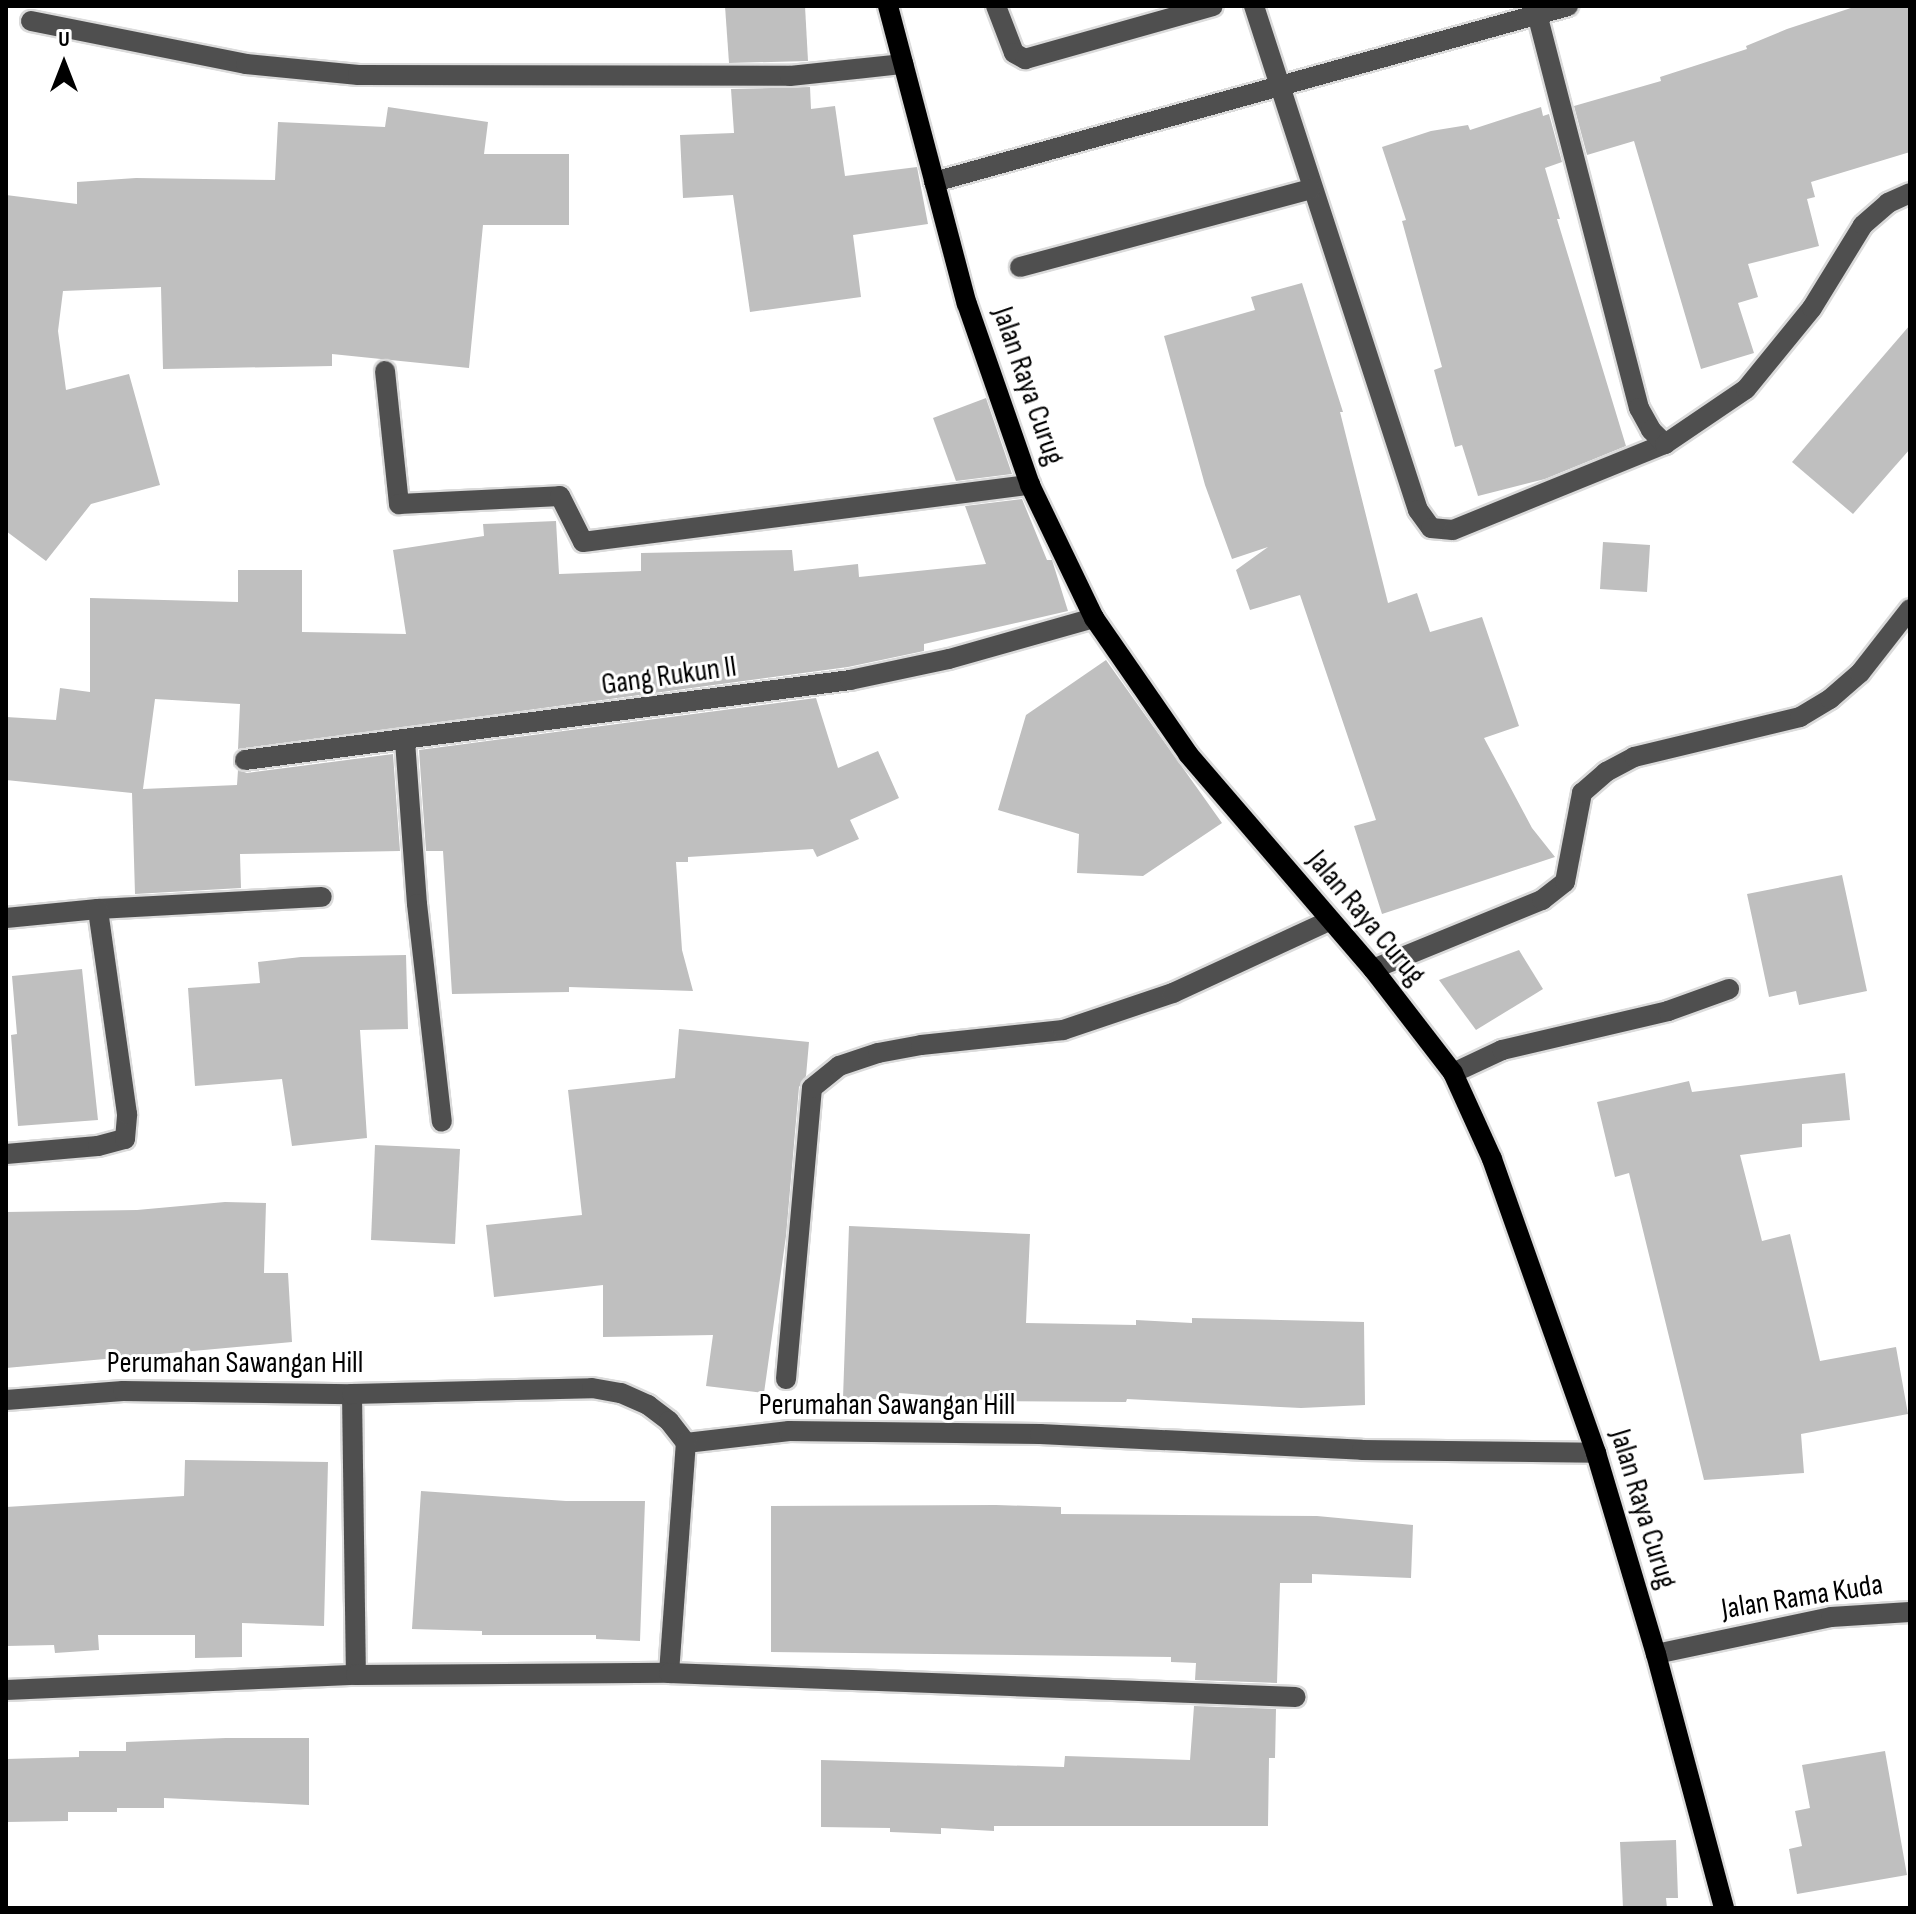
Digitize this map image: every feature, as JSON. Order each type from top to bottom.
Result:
[{"type":"main road","name":"Jalan Raya Curug","points":[[888,6],[967,304],[1030,485],[1094,618],[1188,754],[1373,969],[1453,1073],[1492,1159],[1596,1453],[1656,1654],[1724,1908]]},
{"type":"street","points":[[996,6],[1014,53],[1025,59],[1213,6]]},
{"type":"street","points":[[1254,6],[1311,189],[1418,510],[1431,528],[1453,530],[1665,444],[1746,389],[1812,308],[1863,225],[1888,203],[1910,193]]},
{"type":"street","points":[[934,182],[1278,87],[1536,11],[1568,6]]},
{"type":"street","points":[[1536,11],[1639,408],[1651,430],[1665,444]]},
{"type":"street","points":[[31,21],[246,64],[358,75],[790,76],[903,64]]},
{"type":"street","points":[[1020,267],[1311,189]]},
{"type":"street","points":[[385,371],[399,504],[560,496],[583,542],[1030,485]]},
{"type":"street","points":[[1373,969],[1542,900],[1565,882],[1582,793],[1606,772],[1634,757],[1672,751],[1800,717],[1830,699],[1860,673],[1910,609]]},
{"type":"street","name":"Gang Rukun II","points":[[245,760],[850,680],[949,659],[1094,618]]},
{"type":"street","points":[[405,741],[417,904],[442,1122]]},
{"type":"street","points":[[6,918],[98,909],[322,897]]},
{"type":"street","points":[[6,1154],[98,1146],[125,1139],[127,1114],[98,909]]},
{"type":"street","points":[[786,1379],[812,1088],[839,1066],[878,1053],[1063,1030],[1173,993],[1329,921]]},
{"type":"street","points":[[1453,1073],[1502,1050],[1668,1011],[1729,989]]},
{"type":"street","name":"Perumahan Sawangan Hill","points":[[6,1400],[123,1391],[352,1394],[592,1388],[621,1393],[648,1405],[669,1421],[686,1443],[789,1431],[1040,1434],[1362,1450],[1596,1453]]},
{"type":"street","points":[[352,1394],[356,1675]]},
{"type":"street","points":[[669,1673],[686,1443]]},
{"type":"street","name":"Jalan Rama Kuda","points":[[1656,1654],[1831,1617],[1910,1612]]},
{"type":"street","points":[[6,1690],[356,1675],[669,1673],[1296,1697]]},
{"type":"building","points":[[725,6],[805,6],[808,61],[729,63]]},
{"type":"building","points":[[1857,6],[1910,6],[1910,152],[1811,182],[1815,197],[1807,199],[1819,246],[1748,264],[1758,297],[1738,303],[1754,353],[1701,369],[1634,141],[1587,155],[1574,106],[1661,81],[1660,77],[1747,49],[1746,46],[1787,29]]},
{"type":"building","points":[[810,87],[811,109],[835,106],[845,176],[917,167],[928,224],[853,235],[861,297],[750,312],[733,195],[683,198],[680,135],[734,133],[731,89]]},
{"type":"building","points":[[388,107],[488,122],[484,154],[569,154],[569,225],[483,225],[469,368],[332,354],[332,366],[163,369],[161,287],[63,291],[58,331],[66,390],[129,374],[160,485],[91,504],[46,561],[6,531],[6,195],[77,204],[77,182],[136,178],[275,180],[278,122],[385,127]]},
{"type":"building","points":[[1541,107],[1543,116],[1549,114],[1562,162],[1545,168],[1560,219],[1557,219],[1626,446],[1545,479],[1478,496],[1462,445],[1455,447],[1434,370],[1442,367],[1402,221],[1406,220],[1382,147],[1431,131],[1468,125],[1470,130]]},
{"type":"building","points":[[1302,283],[1343,412],[1340,412],[1388,603],[1417,593],[1430,632],[1482,617],[1519,726],[1484,738],[1532,828],[1555,857],[1382,914],[1354,826],[1376,820],[1300,595],[1250,610],[1236,570],[1268,547],[1232,559],[1205,485],[1164,336],[1255,310],[1251,297]]},
{"type":"building","points":[[1910,325],[1910,449],[1853,514],[1792,462]]},
{"type":"building","points":[[986,398],[1012,474],[956,481],[933,418]]},
{"type":"building","points":[[1022,499],[1047,560],[1052,560],[1068,611],[924,644],[924,651],[848,667],[238,749],[240,704],[155,699],[143,789],[237,785],[238,770],[247,773],[393,754],[400,851],[240,854],[241,888],[135,894],[132,793],[6,780],[6,717],[56,720],[60,688],[90,692],[90,598],[238,602],[238,570],[302,570],[302,632],[406,634],[393,550],[484,536],[483,524],[556,521],[559,574],[641,571],[641,553],[792,550],[794,571],[858,564],[859,577],[986,564],[965,506]]},
{"type":"building","points":[[1603,542],[1650,545],[1647,592],[1600,589]]},
{"type":"building","points":[[1106,660],[1222,823],[1143,876],[1077,873],[1079,834],[998,810],[1026,715]]},
{"type":"building","points":[[816,698],[838,768],[878,751],[899,798],[850,820],[859,839],[817,857],[813,849],[688,857],[688,862],[676,862],[682,950],[693,991],[569,987],[569,992],[452,994],[443,851],[426,851],[419,750]]},
{"type":"building","points":[[1842,875],[1867,991],[1799,1005],[1796,991],[1769,997],[1747,894]]},
{"type":"building","points":[[1519,950],[1543,989],[1476,1030],[1439,980]]},
{"type":"building","points":[[406,955],[408,1029],[360,1030],[367,1138],[292,1146],[282,1079],[195,1086],[188,988],[260,983],[258,962],[301,957]]},
{"type":"building","points":[[82,969],[98,1120],[18,1126],[11,1035],[17,1034],[12,976]]},
{"type":"building","points":[[679,1029],[809,1042],[806,1076],[799,1087],[786,1236],[764,1393],[706,1386],[713,1335],[603,1337],[603,1285],[494,1297],[486,1225],[582,1215],[568,1090],[675,1078]]},
{"type":"building","points":[[1845,1073],[1850,1120],[1802,1124],[1802,1147],[1740,1155],[1762,1241],[1790,1234],[1820,1361],[1896,1347],[1908,1414],[1801,1434],[1804,1473],[1704,1480],[1629,1173],[1615,1177],[1597,1102],[1689,1081],[1692,1092]]},
{"type":"building","points":[[375,1145],[460,1149],[455,1244],[371,1240]]},
{"type":"building","points":[[225,1202],[266,1203],[264,1273],[288,1273],[292,1342],[6,1368],[6,1212],[137,1210]]},
{"type":"building","points":[[849,1226],[1030,1234],[1026,1323],[1136,1325],[1136,1320],[1192,1323],[1192,1318],[1364,1322],[1365,1405],[1301,1408],[1127,1399],[1126,1402],[1000,1401],[899,1393],[898,1400],[843,1398]]},
{"type":"building","points":[[185,1460],[328,1462],[324,1626],[242,1623],[242,1657],[195,1658],[195,1635],[98,1635],[99,1650],[55,1653],[54,1645],[6,1646],[6,1507],[184,1496]]},
{"type":"building","points":[[421,1491],[566,1501],[645,1501],[640,1641],[596,1639],[596,1635],[482,1635],[482,1631],[412,1629]]},
{"type":"building","points":[[771,1506],[1061,1507],[1061,1514],[1317,1516],[1413,1525],[1411,1578],[1312,1574],[1312,1583],[1280,1583],[1277,1683],[1195,1680],[1196,1663],[1171,1662],[1171,1657],[771,1652]]},
{"type":"building","points":[[1194,1706],[1276,1709],[1275,1758],[1269,1758],[1268,1826],[994,1826],[994,1831],[941,1828],[941,1834],[890,1832],[890,1828],[821,1827],[821,1760],[1064,1767],[1065,1756],[1190,1760]]},
{"type":"building","points":[[309,1738],[309,1805],[164,1798],[164,1808],[68,1812],[68,1821],[6,1822],[6,1759],[79,1757],[79,1751],[126,1751],[126,1742]]},
{"type":"building","points":[[1885,1751],[1907,1875],[1797,1894],[1789,1849],[1802,1846],[1795,1811],[1810,1808],[1802,1765]]},
{"type":"building","points":[[1676,1840],[1678,1898],[1666,1898],[1667,1908],[1623,1908],[1620,1842]]}]
